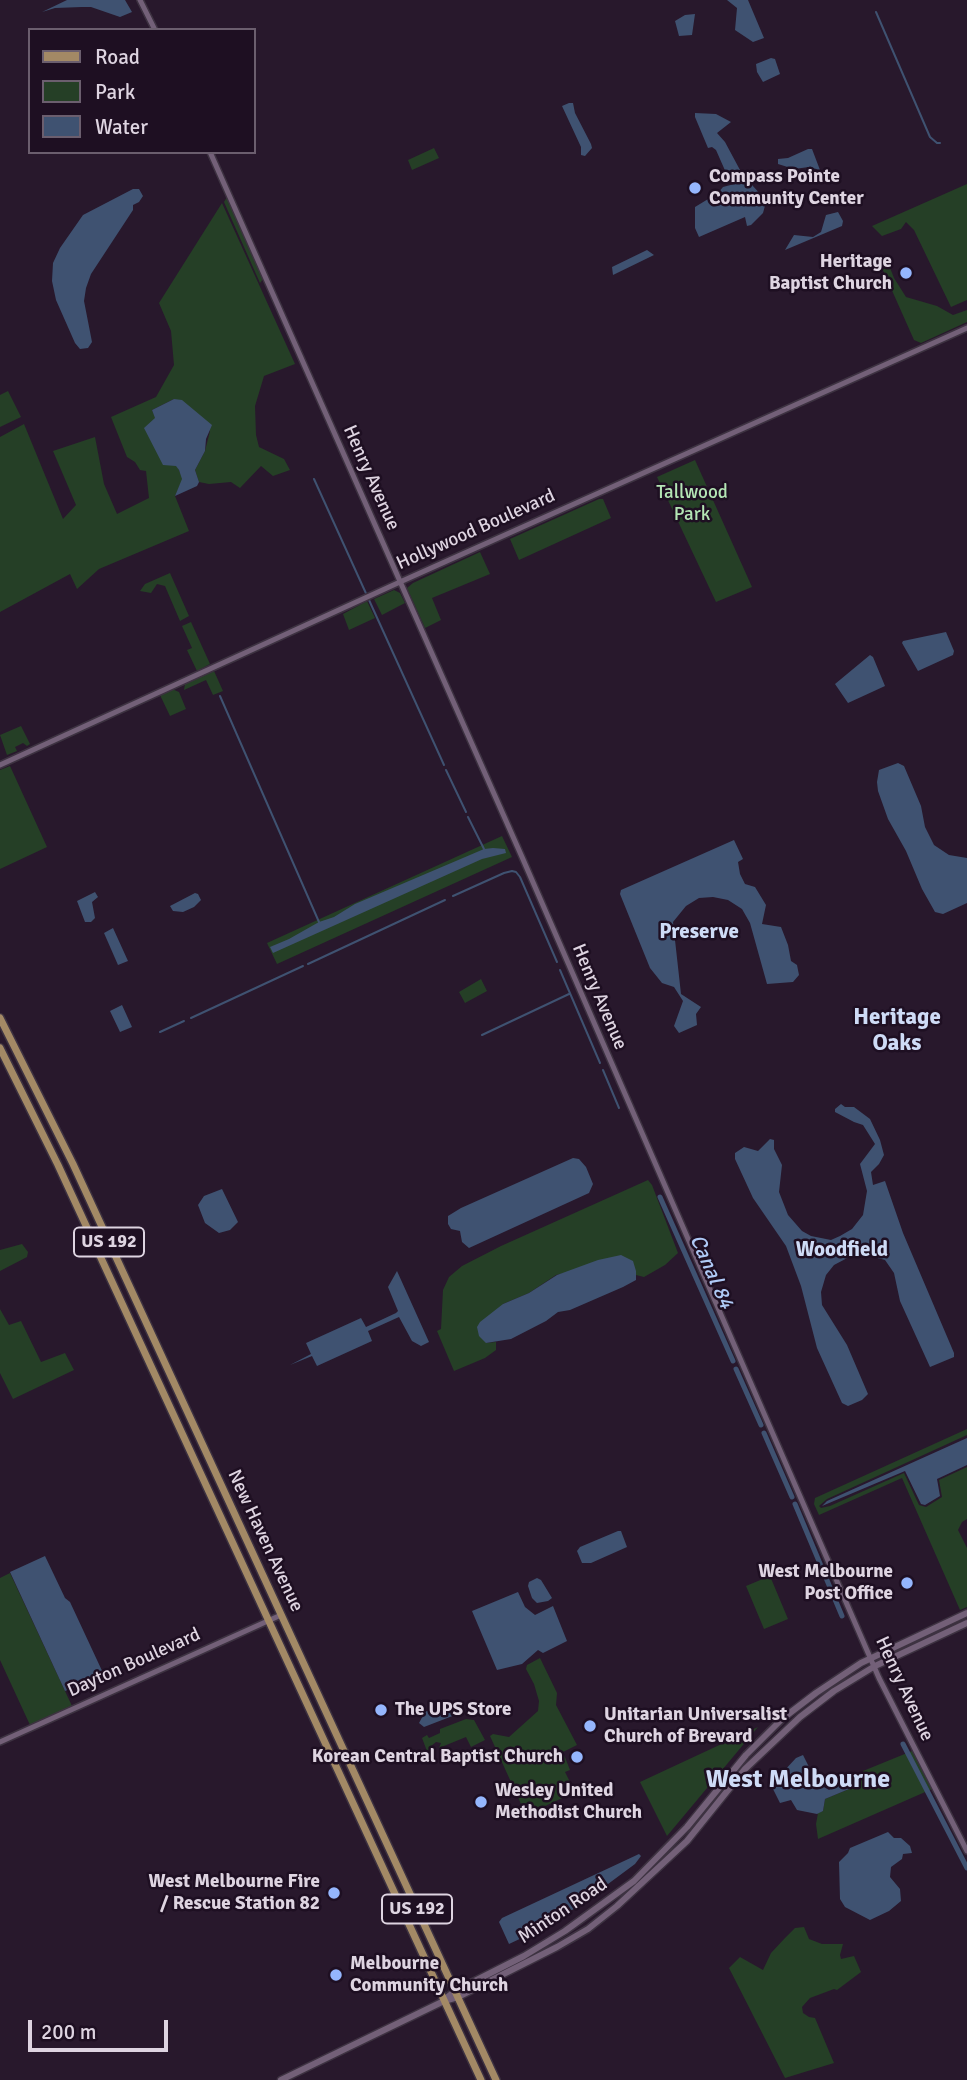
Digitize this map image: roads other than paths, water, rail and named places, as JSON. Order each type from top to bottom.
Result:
[{"type":"main road","name":"New Haven Avenue","points":[[0,1018],[142,1313],[496,2080]]},
{"type":"main road","name":"New Haven Avenue","points":[[0,1048],[121,1300],[481,2080]]},
{"type":"main road","points":[[9,1066],[20,1078],[32,1082]]},
{"type":"main road","points":[[19,1086],[30,1089],[40,1098]]},
{"type":"main road","points":[[121,1300],[136,1312],[142,1313]]},
{"type":"main road","points":[[141,1344],[150,1346],[161,1354]]},
{"type":"main road","points":[[184,1436],[196,1446],[204,1446]]},
{"type":"main road","points":[[190,1450],[202,1455],[213,1468]]},
{"type":"main road","points":[[206,1485],[221,1509],[234,1513]]},
{"type":"main road","points":[[221,1517],[231,1519],[242,1530]]},
{"type":"main road","name":"Minton Road","points":[[281,2080],[444,2001],[590,1915],[634,1881],[687,1827],[745,1756],[782,1719],[814,1694],[871,1658],[967,1613]]},
{"type":"main road","name":"Minton Road","points":[[456,1994],[557,1947],[588,1928],[617,1906],[687,1841],[754,1760],[800,1717],[834,1691],[875,1666],[967,1623]]},
{"type":"main road","points":[[297,1681],[309,1693],[319,1697]]},
{"type":"main road","points":[[305,1698],[318,1704],[327,1713]]},
{"type":"main road","points":[[745,1756],[754,1760]]},
{"type":"main road","points":[[339,1773],[349,1782],[359,1784]]},
{"type":"main road","points":[[346,1789],[357,1792],[368,1802]]},
{"type":"street","points":[[140,0],[154,28]]},
{"type":"street","name":"Henry Avenue","points":[[211,154],[523,858],[871,1658],[967,1851]]},
{"type":"street","name":"Hollywood Boulevard","points":[[0,765],[967,328]]},
{"type":"street","name":"Dayton Boulevard","points":[[0,1742],[281,1615]]},
{"type":"water","points":[[67,0],[125,0],[132,12],[120,17],[91,7],[82,7],[55,8],[42,12]]},
{"type":"water","points":[[727,0],[748,0],[764,38],[753,42],[735,30],[737,8]]},
{"type":"water","points":[[695,14],[692,35],[679,36],[675,21],[685,15]]},
{"type":"water","points":[[775,59],[780,74],[763,82],[756,64]]},
{"type":"water","points":[[573,103],[575,113],[591,144],[592,148],[585,156],[581,155],[581,147],[562,106]]},
{"type":"water","points":[[695,113],[716,114],[731,122],[717,133],[740,170],[727,175],[716,150],[708,148]]},
{"type":"water","points":[[812,149],[820,170],[809,167],[794,169],[778,164],[778,159],[788,158]]},
{"type":"water","points":[[738,183],[752,185],[763,197],[766,202],[763,213],[751,225],[747,226],[745,217],[699,237],[695,228],[695,207],[723,187]]},
{"type":"water","points":[[133,189],[139,189],[143,196],[133,205],[133,210],[91,274],[86,288],[84,301],[92,342],[88,348],[80,349],[56,300],[52,281],[53,263],[83,215]]},
{"type":"water","points":[[838,212],[843,221],[842,226],[785,250],[794,235],[813,237],[821,232],[826,215]]},
{"type":"water","points":[[647,250],[654,255],[613,275],[612,267]]},
{"type":"water","points":[[174,399],[182,400],[212,425],[206,439],[205,451],[195,470],[199,482],[197,486],[175,496],[182,479],[179,470],[176,466],[163,465],[144,428],[155,418],[152,410]]},
{"type":"water","points":[[946,632],[954,651],[953,655],[918,671],[903,641]]},
{"type":"water","points":[[870,655],[885,686],[848,703],[835,684]]},
{"type":"water","points":[[898,763],[904,766],[934,845],[949,855],[967,858],[967,903],[943,914],[935,912],[922,889],[906,851],[888,819],[878,791],[879,770]]},
{"type":"water","points":[[734,840],[743,859],[738,862],[740,874],[745,884],[755,887],[766,905],[762,924],[781,927],[791,961],[797,965],[799,975],[793,982],[767,984],[750,923],[742,909],[728,900],[699,898],[686,906],[673,922],[681,994],[701,1007],[696,1014],[697,1025],[679,1033],[674,1026],[683,1001],[674,987],[662,983],[650,968],[620,894],[621,890]]},
{"type":"water","points":[[484,849],[505,849],[506,853],[482,859],[273,953],[270,947],[334,917],[355,904]]},
{"type":"water","points":[[95,892],[98,897],[92,902],[95,918],[91,922],[85,922],[77,901]]},
{"type":"water","points":[[195,893],[201,900],[194,907],[183,912],[173,911],[170,906]]},
{"type":"water","points":[[113,928],[128,961],[118,965],[104,933]]},
{"type":"water","points":[[122,1005],[132,1027],[120,1032],[110,1011]]},
{"type":"water","points":[[841,1104],[854,1107],[870,1119],[880,1140],[884,1155],[871,1172],[873,1185],[885,1181],[903,1233],[954,1353],[954,1357],[930,1367],[900,1301],[894,1273],[885,1260],[853,1255],[834,1265],[826,1275],[821,1292],[822,1305],[847,1345],[868,1394],[848,1406],[842,1403],[817,1348],[801,1286],[786,1246],[753,1198],[735,1159],[735,1153],[744,1147],[758,1151],[770,1139],[774,1140],[774,1149],[782,1165],[779,1192],[788,1215],[802,1231],[811,1236],[831,1240],[840,1236],[852,1229],[863,1215],[867,1191],[860,1164],[875,1144],[863,1125],[835,1112]]},
{"type":"water","points":[[573,1158],[579,1159],[586,1167],[593,1184],[589,1193],[469,1248],[462,1242],[460,1231],[451,1229],[448,1224],[448,1216],[461,1208]]},
{"type":"water","points":[[222,1189],[238,1222],[230,1230],[219,1233],[205,1223],[198,1205],[204,1196]]},
{"type":"water","points":[[621,1255],[633,1261],[636,1280],[570,1310],[558,1312],[511,1339],[486,1343],[479,1336],[477,1327],[480,1322],[503,1304],[529,1293],[557,1275]]},
{"type":"water","points":[[397,1271],[429,1342],[421,1346],[412,1341],[399,1317],[368,1331],[372,1341],[317,1366],[312,1356],[290,1365],[311,1354],[306,1343],[361,1318],[366,1327],[396,1313],[398,1311],[388,1287]]},
{"type":"water","points":[[967,1438],[967,1465],[937,1479],[940,1496],[925,1505],[921,1504],[905,1471],[822,1506],[827,1501]]},
{"type":"water","points":[[621,1531],[627,1547],[591,1563],[582,1563],[577,1551],[580,1547]]},
{"type":"water","points":[[45,1556],[104,1675],[65,1691],[10,1572]]},
{"type":"water","points":[[537,1578],[552,1598],[548,1601],[537,1603],[532,1598],[529,1582]]},
{"type":"water","points":[[518,1592],[525,1607],[535,1615],[553,1606],[567,1641],[543,1653],[538,1650],[522,1664],[497,1670],[472,1611]]},
{"type":"water","points":[[456,1701],[462,1707],[455,1715],[424,1727],[419,1723],[425,1712],[444,1703]]},
{"type":"water","points":[[803,1755],[814,1777],[829,1790],[853,1778],[854,1781],[849,1789],[825,1799],[823,1811],[817,1814],[797,1810],[791,1800],[780,1803],[771,1785],[796,1758]]},
{"type":"water","points":[[888,1832],[894,1838],[901,1838],[910,1846],[912,1853],[903,1854],[902,1859],[891,1867],[890,1877],[900,1889],[901,1901],[889,1911],[870,1920],[845,1907],[840,1899],[839,1862],[850,1848]]},
{"type":"water","points":[[639,1854],[641,1856],[635,1864],[577,1907],[543,1928],[509,1944],[499,1922],[502,1918]]},
{"type":"waterway","points":[[876,12],[930,137],[940,143]]},
{"type":"waterway","points":[[314,479],[444,765]]},
{"type":"waterway","points":[[220,696],[319,922]]},
{"type":"waterway","points":[[446,770],[466,812]]},
{"type":"waterway","points":[[468,817],[484,849]]},
{"type":"waterway","points":[[453,896],[504,873],[516,872],[557,962]]},
{"type":"waterway","points":[[308,964],[445,900]]},
{"type":"waterway","points":[[191,1018],[303,966]]},
{"type":"waterway","points":[[560,970],[600,1063]]},
{"type":"waterway","points":[[482,1035],[569,994]]},
{"type":"waterway","points":[[160,1032],[184,1021]]},
{"type":"waterway","points":[[603,1070],[619,1108]]},
{"type":"waterway","name":"Canal 84","points":[[660,1197],[733,1361]]},
{"type":"waterway","name":"Canal 84","points":[[736,1369],[761,1425]]},
{"type":"waterway","name":"Canal 84","points":[[764,1433],[792,1497]]},
{"type":"waterway","name":"Canal 84","points":[[795,1504],[842,1616]]},
{"type":"waterway","name":"Canal 84","points":[[903,1744],[967,1868]]},
{"type":"place","name":"Compass Pointe Community Center","points":[[695,188]]},
{"type":"place","name":"Heritage Baptist Church","points":[[906,273]]},
{"type":"place","name":"West Melbourne Post Office","points":[[907,1583]]},
{"type":"place","name":"The UPS Store","points":[[381,1710]]},
{"type":"place","name":"Unitarian Universalist Church of Brevard","points":[[590,1726]]},
{"type":"place","name":"Korean Central Baptist Church","points":[[577,1757]]},
{"type":"place","name":"Wesley United Methodist Church","points":[[481,1802]]},
{"type":"place","name":"West Melbourne Fire / Rescue Station 82","points":[[334,1893]]},
{"type":"place","name":"Melbourne Community Church","points":[[336,1975]]},
{"type":"district","name":"Preserve","points":[[699,932]]},
{"type":"district","name":"Heritage Oaks","points":[[897,1031]]},
{"type":"district","name":"Woodfield","points":[[842,1250]]},
{"type":"district","name":"West Melbourne","points":[[798,1780]]},
{"type":"park label","name":"Tallwood Park","points":[[692,504]]}]
